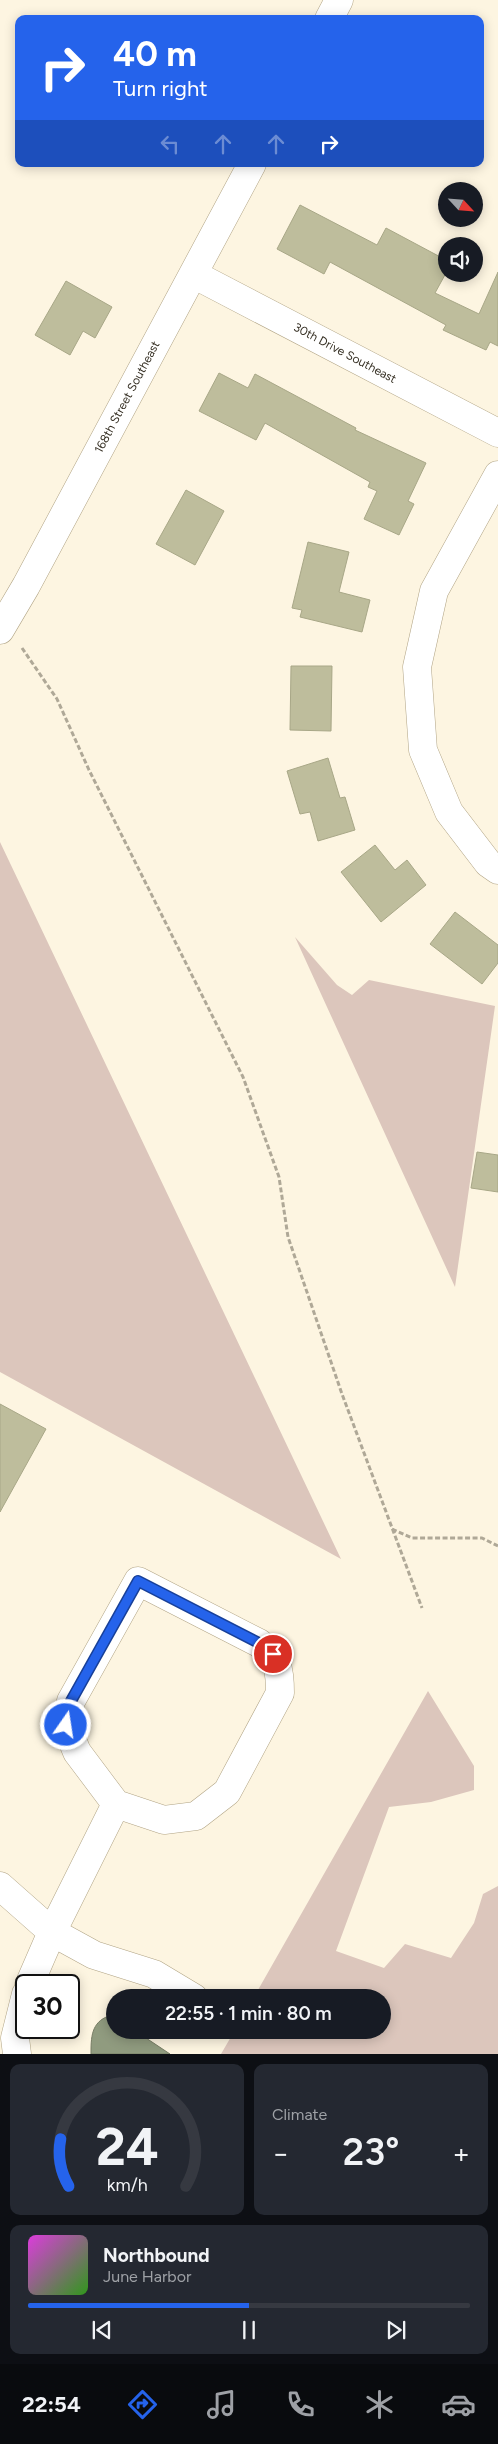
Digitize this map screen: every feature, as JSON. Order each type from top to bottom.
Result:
[{"type":"street","points":[[331,15],[339,0]]},
{"type":"street","name":"168th Street Southeast","points":[[2,626],[26,586],[250,167]]},
{"type":"street","name":"30th Drive Southeast","points":[[193,274],[498,433]]},
{"type":"street","points":[[498,475],[434,591],[417,668],[423,750],[449,812],[488,863],[498,870]]},
{"type":"street","points":[[138,1581],[259,1643],[273,1654],[280,1674],[280,1692],[228,1792],[196,1816],[164,1820],[116,1804],[77,1752],[66,1725],[71,1701],[138,1581]]},
{"type":"street","points":[[34,1974],[52,1932],[116,1804]]},
{"type":"street","points":[[0,1886],[52,1932],[94,1955],[154,1974],[179,1989]]},
{"type":"street","points":[[15,2039],[17,2054]]},
{"type":"path","points":[[2,626],[57,699],[89,770],[243,1077],[279,1177],[288,1237],[342,1394],[422,1608]]},
{"type":"path","points":[[391,1529],[412,1538],[482,1538],[498,1546]]},
{"type":"shaded area","points":[[0,842],[341,1559],[0,1372]]},
{"type":"shaded area","points":[[295,937],[337,985],[352,995],[369,980],[495,1006],[455,1287]]},
{"type":"shaded area","points":[[428,1691],[474,1766],[474,1790],[431,1802],[389,1807],[336,1951],[384,1968],[405,1944],[451,1958],[474,1923],[483,1894],[498,1886],[498,2054],[221,2054],[230,2039],[391,2039],[391,1989],[259,1989]]},
{"type":"shaded area","points":[[106,2018],[106,2039],[148,2039],[170,2054],[91,2054],[93,2031],[95,2026]]},
{"type":"building","points":[[300,205],[377,245],[386,228],[438,256],[438,282],[441,282],[435,293],[479,314],[498,272],[498,346],[490,342],[486,350],[443,330],[446,325],[330,262],[324,274],[277,249]]},
{"type":"building","points":[[66,281],[112,307],[95,338],[83,331],[70,355],[35,335]]},
{"type":"building","points":[[219,373],[248,388],[255,374],[356,428],[355,430],[426,463],[408,501],[414,504],[399,535],[364,519],[377,491],[368,487],[370,482],[265,423],[256,440],[199,411]]},
{"type":"building","points":[[186,490],[224,511],[195,565],[156,544]]},
{"type":"building","points":[[308,542],[349,552],[339,592],[370,600],[362,632],[300,617],[302,610],[292,608]]},
{"type":"building","points":[[291,666],[332,666],[331,731],[290,730]]},
{"type":"building","points":[[328,758],[340,798],[345,797],[355,830],[318,841],[310,812],[300,814],[287,771]]},
{"type":"building","points":[[375,845],[395,870],[407,860],[426,885],[381,922],[341,872]]},
{"type":"building","points":[[455,912],[498,945],[498,963],[482,984],[430,944]]},
{"type":"building","points":[[477,1152],[498,1155],[498,1192],[471,1188]]},
{"type":"building","points":[[0,1404],[46,1429],[0,1512]]},
{"type":"route","points":[[66,1725],[71,1701],[138,1581],[259,1643],[273,1654]]}]
